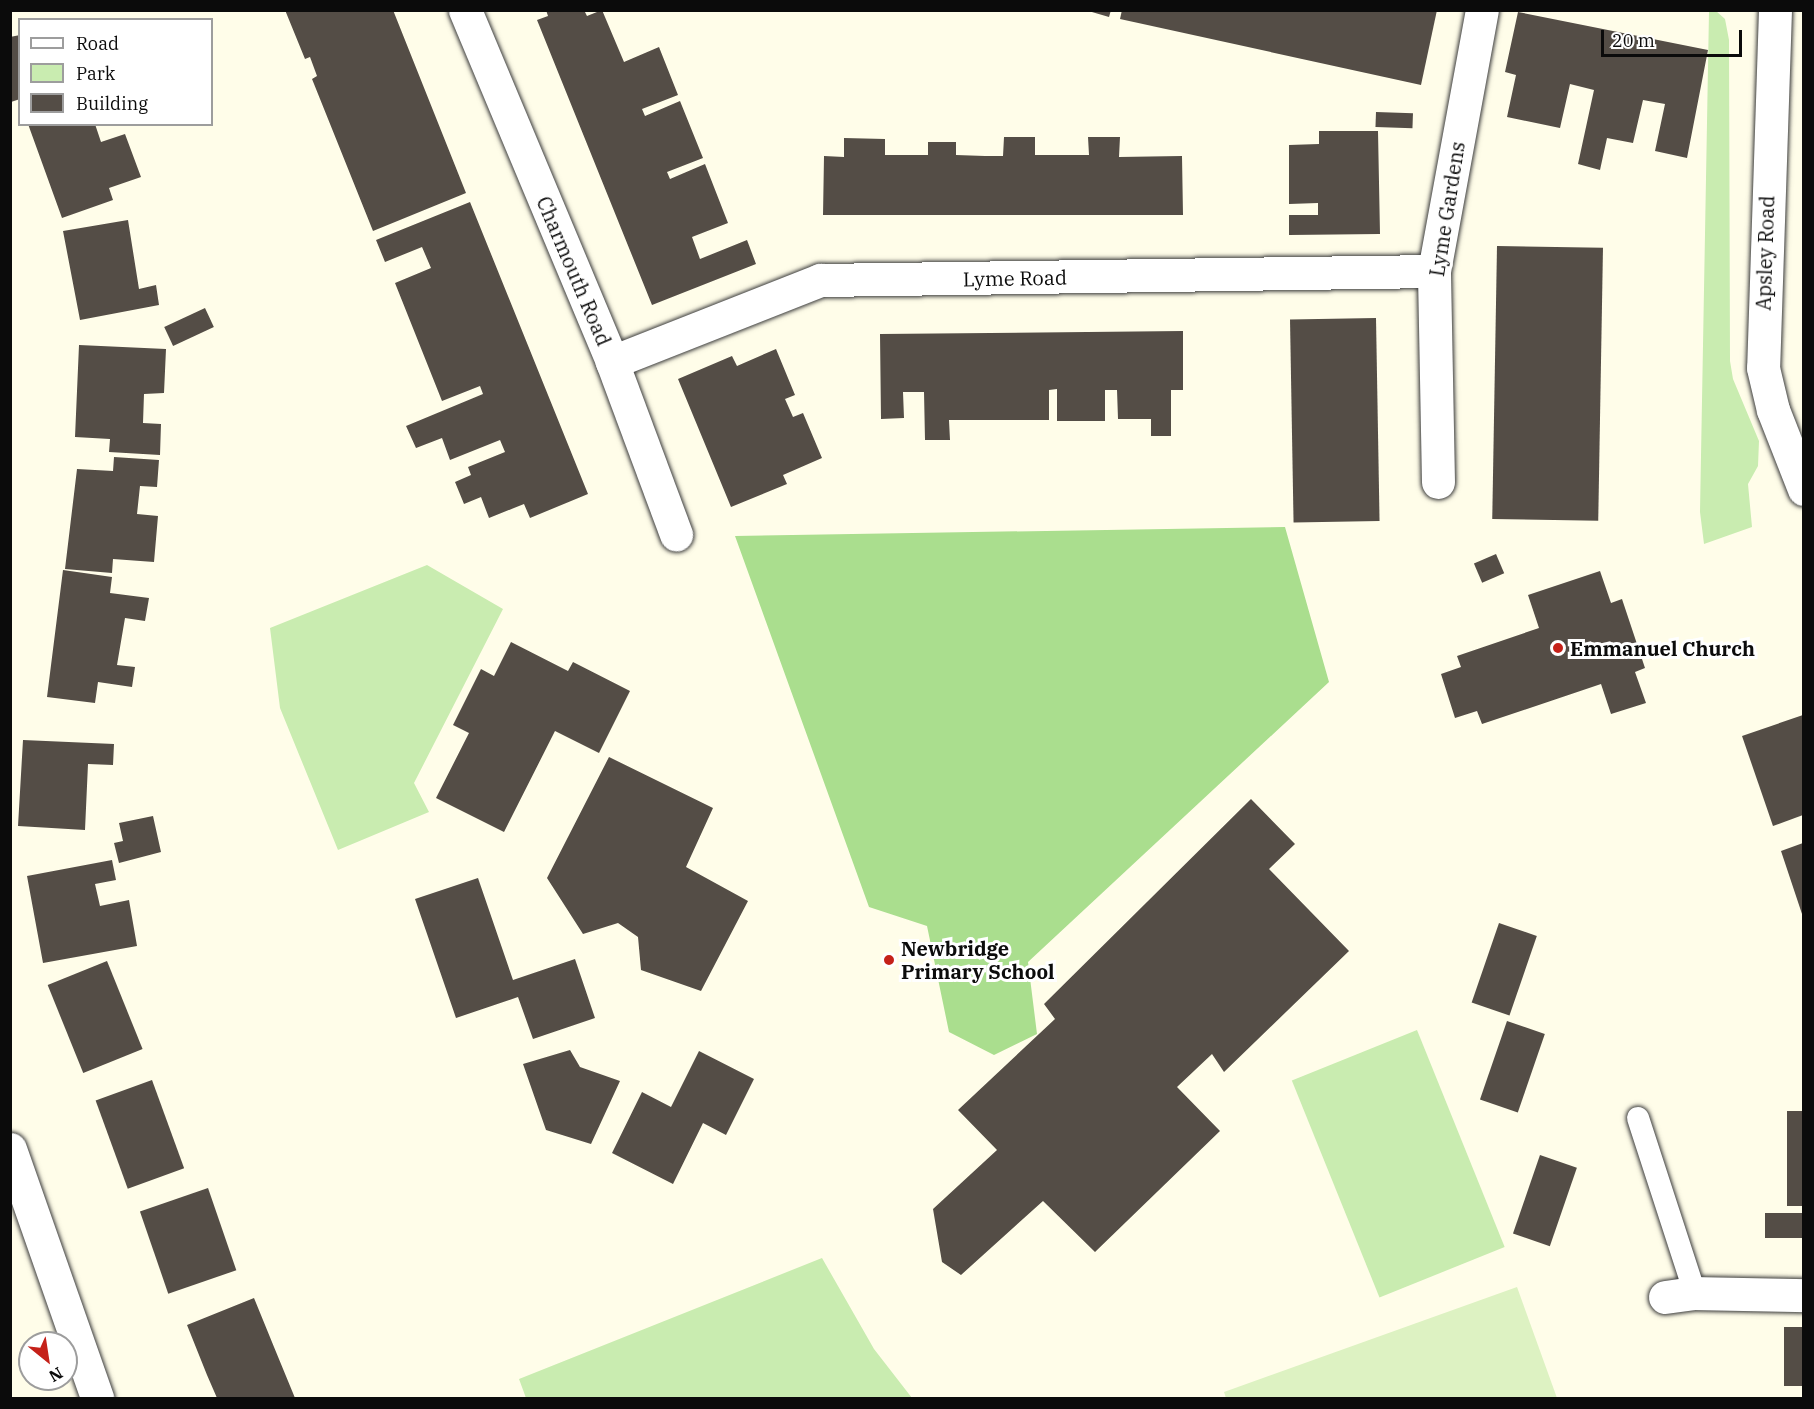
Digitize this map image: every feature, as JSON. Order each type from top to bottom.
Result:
[{"type":"street","name":"Charmouth Road","points":[[465,10],[612,362],[676,534]]},
{"type":"street","name":"Lyme Gardens","points":[[1438,482],[1434,271],[1482,10]]},
{"type":"street","name":"Apsley Road","points":[[1775,10],[1763,368],[1773,410],[1803,489]]},
{"type":"street","name":"Lyme Road","points":[[612,362],[820,280],[1434,271]]},
{"type":"street","points":[[10,1149],[97,1398]]},
{"type":"street","points":[[1680,1295],[1803,1295]]},
{"type":"lane","points":[[1638,1118],[1680,1295]]},
{"type":"green space","points":[[1709,11],[1716,11],[1725,19],[1729,40],[1730,361],[1733,379],[1759,441],[1758,466],[1748,484],[1752,527],[1704,544],[1700,512]]},
{"type":"green space","points":[[1285,527],[1329,682],[1028,962],[1037,1034],[994,1055],[949,1032],[927,926],[869,907],[735,536]]},
{"type":"green space","points":[[427,565],[503,609],[414,783],[429,812],[338,850],[280,708],[270,628]]},
{"type":"green space","points":[[1417,1030],[1505,1247],[1379,1298],[1292,1081]]},
{"type":"green space","points":[[822,1258],[874,1349],[912,1398],[526,1398],[519,1379]]},
{"type":"green space","points":[[1517,1287],[1557,1398],[1226,1398],[1224,1392]]},
{"type":"building","points":[[285,10],[393,10],[466,193],[373,231],[312,79],[317,76],[310,57],[305,59]]},
{"type":"building","points":[[546,10],[584,10],[587,16],[602,10],[624,62],[659,47],[678,95],[642,109],[645,116],[680,101],[703,158],[667,172],[670,179],[705,164],[728,223],[692,237],[700,259],[747,240],[756,264],[652,305],[537,20],[548,16]]},
{"type":"building","points":[[1085,10],[1111,10],[1109,17]]},
{"type":"building","points":[[1122,10],[1437,10],[1421,85],[1120,19]]},
{"type":"building","points":[[1518,12],[1708,50],[1687,158],[1655,151],[1665,104],[1643,100],[1633,143],[1607,138],[1600,170],[1578,164],[1594,90],[1570,84],[1560,128],[1507,117],[1516,75],[1505,72]]},
{"type":"building","points":[[18,35],[18,100],[11,102],[10,37]]},
{"type":"building","points":[[1376,112],[1413,113],[1412,128],[1375,127]]},
{"type":"building","points":[[29,126],[96,126],[101,142],[125,134],[141,177],[109,188],[113,200],[62,218]]},
{"type":"building","points":[[1319,131],[1378,131],[1380,234],[1289,235],[1289,215],[1318,215],[1318,203],[1289,204],[1289,145],[1319,144]]},
{"type":"building","points":[[1004,137],[1035,137],[1035,155],[1089,155],[1088,137],[1120,137],[1119,157],[1182,156],[1183,215],[823,215],[824,156],[844,157],[844,138],[885,139],[885,155],[928,155],[928,142],[956,142],[956,155],[1003,156]]},
{"type":"building","points":[[470,202],[588,494],[530,518],[524,504],[489,518],[481,497],[464,504],[455,482],[471,475],[468,467],[505,452],[500,440],[450,460],[442,438],[416,448],[406,426],[483,394],[480,386],[442,401],[395,283],[431,268],[422,247],[385,262],[376,240]]},
{"type":"building","points":[[128,220],[139,289],[156,285],[159,305],[80,320],[63,231]]},
{"type":"building","points":[[1497,246],[1603,248],[1598,521],[1492,519]]},
{"type":"building","points":[[205,308],[214,327],[173,346],[164,327]]},
{"type":"building","points":[[1376,318],[1380,521],[1294,522],[1290,320]]},
{"type":"building","points":[[1183,331],[1183,390],[1171,390],[1171,436],[1151,436],[1151,419],[1118,419],[1117,390],[1105,390],[1105,421],[1057,421],[1057,389],[1049,390],[1049,420],[949,420],[950,440],[925,440],[924,392],[903,392],[904,418],[881,419],[880,334]]},
{"type":"building","points":[[79,345],[166,349],[164,393],[144,394],[143,423],[161,424],[160,455],[109,452],[110,439],[75,437]]},
{"type":"building","points":[[776,349],[795,395],[785,399],[793,417],[803,413],[822,458],[783,475],[787,484],[731,507],[678,379],[732,356],[737,366]]},
{"type":"building","points":[[114,457],[159,460],[157,487],[140,486],[137,514],[158,516],[154,562],[113,559],[112,573],[65,569],[77,469],[113,471]]},
{"type":"building","points":[[1496,554],[1504,573],[1482,583],[1474,563]]},
{"type":"building","points":[[63,570],[112,577],[110,593],[149,598],[145,621],[125,618],[117,665],[135,667],[132,687],[98,682],[95,703],[47,697]]},
{"type":"building","name":"Emmanuel Church","points":[[1600,571],[1611,603],[1622,599],[1645,668],[1635,672],[1646,703],[1611,714],[1601,684],[1482,724],[1477,711],[1455,718],[1441,674],[1461,667],[1457,656],[1539,628],[1528,595]]},
{"type":"building","points":[[511,642],[568,671],[573,662],[630,691],[599,753],[555,731],[504,832],[436,798],[469,733],[453,725],[481,669],[494,676]]},
{"type":"building","points":[[1803,715],[1803,815],[1773,826],[1742,736]]},
{"type":"building","points":[[23,740],[114,744],[113,765],[88,764],[85,830],[18,826]]},
{"type":"building","points":[[609,757],[713,808],[686,867],[748,901],[701,991],[641,970],[638,937],[618,923],[583,934],[547,878]]},
{"type":"building","points":[[1251,799],[1295,844],[1269,869],[1349,951],[1224,1072],[1212,1054],[1177,1087],[1220,1131],[1095,1252],[1043,1201],[961,1275],[942,1262],[933,1209],[997,1150],[958,1110],[1055,1019],[1044,1004]]},
{"type":"building","points":[[153,816],[161,852],[119,863],[114,843],[123,841],[119,823]]},
{"type":"building","points":[[1803,843],[1803,917],[1781,851]]},
{"type":"building","points":[[112,860],[116,880],[95,884],[100,906],[129,900],[137,946],[43,963],[27,876]]},
{"type":"building","points":[[478,878],[513,980],[575,959],[595,1018],[533,1039],[518,997],[456,1018],[415,899]]},
{"type":"building","points":[[1499,923],[1537,936],[1509,1015],[1472,1002]]},
{"type":"building","points":[[107,961],[143,1049],[83,1073],[48,985]]},
{"type":"building","points":[[1507,1021],[1545,1034],[1518,1113],[1480,1099]]},
{"type":"building","points":[[570,1050],[580,1067],[620,1081],[591,1144],[546,1130],[523,1064]]},
{"type":"building","points":[[699,1051],[754,1079],[726,1135],[703,1123],[673,1184],[612,1153],[642,1092],[671,1107]]},
{"type":"building","points":[[152,1080],[184,1168],[128,1189],[96,1101]]},
{"type":"building","points":[[1787,1111],[1803,1111],[1803,1206],[1787,1206]]},
{"type":"building","points":[[1540,1155],[1577,1168],[1550,1246],[1513,1233]]},
{"type":"building","points":[[208,1188],[236,1270],[168,1294],[140,1211]]},
{"type":"building","points":[[1765,1213],[1802,1213],[1802,1238],[1765,1238]]},
{"type":"building","points":[[254,1298],[295,1398],[217,1398],[207,1375],[187,1325]]},
{"type":"building","points":[[1784,1327],[1803,1327],[1803,1386],[1784,1386]]},
{"type":"place","name":"Emmanuel Church","points":[[1558,648]]},
{"type":"place","name":"Newbridge Primary School","points":[[889,960]]}]
